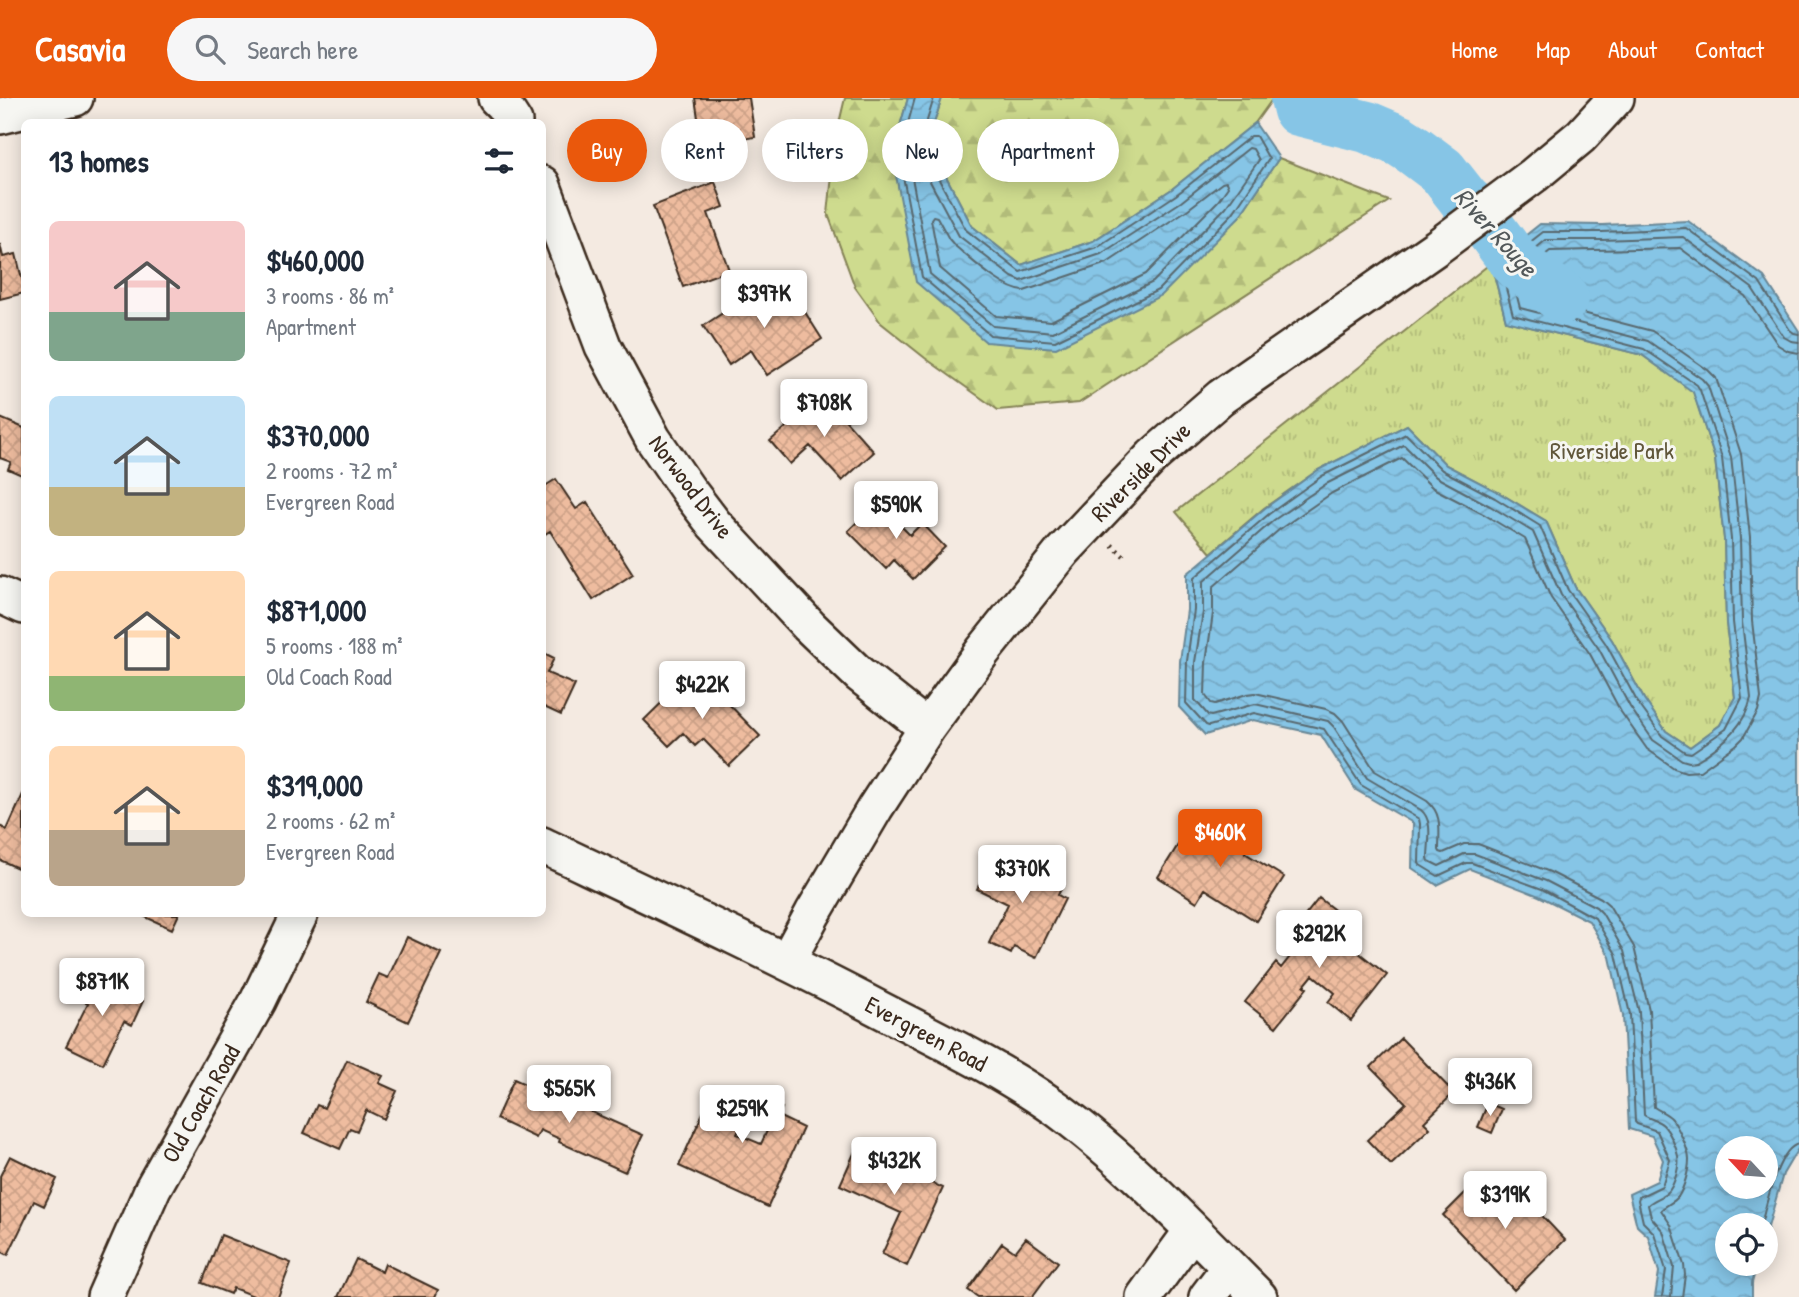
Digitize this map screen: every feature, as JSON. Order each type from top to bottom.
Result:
[{"type":"street","points":[[0,116],[75,98]]},
{"type":"street","name":"Riverside Drive","points":[[787,961],[875,808],[927,728],[983,651],[1088,523],[1153,456],[1221,397],[1437,247],[1534,175],[1581,136],[1616,98]]},
{"type":"street","name":"Norwood Drive","points":[[546,194],[604,346],[653,439],[688,490],[714,524],[809,626],[859,674],[927,728]]},
{"type":"street","points":[[0,595],[21,605]]},
{"type":"street","name":"Evergreen Road","points":[[546,847],[787,961],[988,1066],[1055,1108],[1105,1147],[1259,1297]]},
{"type":"street","name":"Old Coach Road","points":[[105,1297],[153,1188],[258,1001],[299,917]]},
{"type":"street","points":[[1144,1297],[1192,1231]]},
{"type":"street","points":[[1208,1297],[1230,1268]]},
{"type":"green space","points":[[845,98],[908,98],[902,119],[882,119],[882,182],[906,182],[986,342],[1239,217],[1279,158],[1389,201],[1079,403],[998,410],[881,323],[855,287],[828,214],[831,182],[868,182],[868,119],[840,119]]},
{"type":"green space","points":[[942,98],[1273,98],[1255,123],[1172,189],[1093,241],[1021,265],[972,226],[949,182],[963,182],[963,119],[935,119]]},
{"type":"green space","name":"Riverside Park","points":[[1491,263],[1506,321],[1642,355],[1693,391],[1715,459],[1724,539],[1726,623],[1735,698],[1720,725],[1690,747],[1666,731],[1644,699],[1612,640],[1575,587],[1546,521],[1446,465],[1407,425],[1318,470],[1264,508],[1211,553],[1176,512]]},
{"type":"water","points":[[908,98],[942,98],[935,119],[902,119]]},
{"type":"water","points":[[1255,123],[1279,158],[1239,217],[1162,295],[1056,348],[986,342],[916,282],[897,182],[949,182],[972,226],[1021,265],[1093,241],[1172,189]]},
{"type":"water","points":[[1688,221],[1764,277],[1799,331],[1799,1147],[1783,1174],[1778,1192],[1778,1136],[1715,1136],[1715,1199],[1776,1199],[1772,1213],[1715,1213],[1715,1276],[1754,1276],[1752,1297],[1655,1297],[1659,1272],[1648,1236],[1637,1226],[1629,1194],[1657,1181],[1663,1160],[1652,1136],[1629,1129],[1623,1016],[1610,957],[1589,921],[1539,896],[1470,869],[1437,885],[1412,868],[1413,823],[1356,790],[1321,735],[1253,720],[1205,735],[1179,707],[1180,661],[1187,610],[1187,574],[1265,508],[1318,470],[1407,425],[1446,465],[1546,521],[1575,587],[1612,640],[1644,699],[1666,731],[1690,747],[1720,725],[1735,697],[1726,623],[1724,539],[1715,459],[1693,392],[1642,355],[1506,321],[1491,263],[1540,224],[1602,225]]},
{"type":"building","points":[[695,98],[749,98],[755,137],[748,138],[748,119],[698,119]]},
{"type":"building","points":[[715,182],[724,207],[708,213],[729,270],[683,287],[653,206]]},
{"type":"building","points":[[0,244],[3,257],[16,254],[21,275],[21,294],[0,299]]},
{"type":"building","points":[[768,283],[780,301],[793,293],[822,339],[767,375],[751,350],[729,365],[703,326]]},
{"type":"building","points":[[823,395],[874,452],[842,481],[810,446],[790,464],[770,441]]},
{"type":"building","points":[[0,418],[21,427],[21,475],[8,469],[11,462],[0,458]]},
{"type":"building","points":[[556,479],[576,509],[587,502],[633,574],[593,600],[550,531],[546,534],[546,485]]},
{"type":"building","points":[[877,502],[910,535],[922,523],[945,547],[913,579],[894,560],[886,569],[848,531]]},
{"type":"building","points":[[546,654],[554,658],[547,673],[575,685],[561,715],[546,708]]},
{"type":"building","points":[[690,675],[716,702],[721,696],[760,736],[729,766],[703,739],[695,746],[683,733],[669,746],[644,720]]},
{"type":"building","points":[[21,799],[21,870],[0,860],[0,826],[7,830]]},
{"type":"building","points":[[1198,813],[1249,845],[1245,853],[1284,877],[1256,921],[1205,889],[1197,902],[1158,877]]},
{"type":"building","points":[[995,852],[1063,885],[1058,895],[1065,899],[1036,958],[1014,947],[1011,954],[989,943],[1008,904],[977,889]]},
{"type":"building","points":[[1319,898],[1351,923],[1339,937],[1387,975],[1351,1021],[1328,1002],[1335,993],[1313,975],[1304,986],[1307,988],[1276,1027],[1245,1002],[1276,963],[1281,968],[1307,935],[1297,926]]},
{"type":"building","points":[[146,917],[178,917],[172,929]]},
{"type":"building","points":[[407,937],[441,953],[408,1022],[366,1002],[379,974],[388,978]]},
{"type":"building","points":[[88,974],[143,1001],[132,1025],[124,1021],[103,1064],[66,1046],[88,1003],[76,997]]},
{"type":"building","points":[[1401,1038],[1454,1093],[1424,1122],[1430,1128],[1391,1165],[1367,1140],[1406,1103],[1371,1067]]},
{"type":"building","points":[[347,1060],[383,1076],[379,1083],[397,1091],[384,1119],[366,1110],[357,1131],[350,1128],[340,1149],[304,1133],[317,1105],[324,1108]]},
{"type":"building","points":[[514,1079],[643,1135],[625,1172],[559,1142],[560,1139],[540,1130],[536,1138],[496,1119]]},
{"type":"building","points":[[715,1086],[746,1100],[749,1093],[782,1108],[778,1116],[803,1128],[768,1207],[679,1166]],"holes":[[[748,1112],[771,1122],[761,1144],[737,1134]]]},
{"type":"building","points":[[1488,1103],[1502,1109],[1492,1133],[1478,1127]]},
{"type":"building","points":[[859,1142],[890,1156],[888,1163],[943,1188],[907,1266],[882,1254],[901,1213],[840,1185]]},
{"type":"building","points":[[10,1156],[57,1179],[44,1206],[34,1201],[8,1255],[0,1251],[0,1176]]},
{"type":"building","points":[[1476,1182],[1493,1200],[1511,1183],[1565,1240],[1514,1290],[1443,1215]]},
{"type":"building","points":[[221,1235],[291,1263],[278,1297],[256,1297],[233,1288],[230,1294],[202,1283]]},
{"type":"building","points":[[1026,1238],[1058,1262],[1032,1297],[978,1297],[968,1290],[1002,1243],[1015,1252]]},
{"type":"building","points":[[356,1259],[382,1272],[385,1264],[438,1290],[435,1297],[338,1297]]},
{"type":"waterway","name":"River Rouge","points":[[1296,98],[1299,110],[1367,127],[1414,150],[1442,171],[1519,266],[1563,298]]}]
